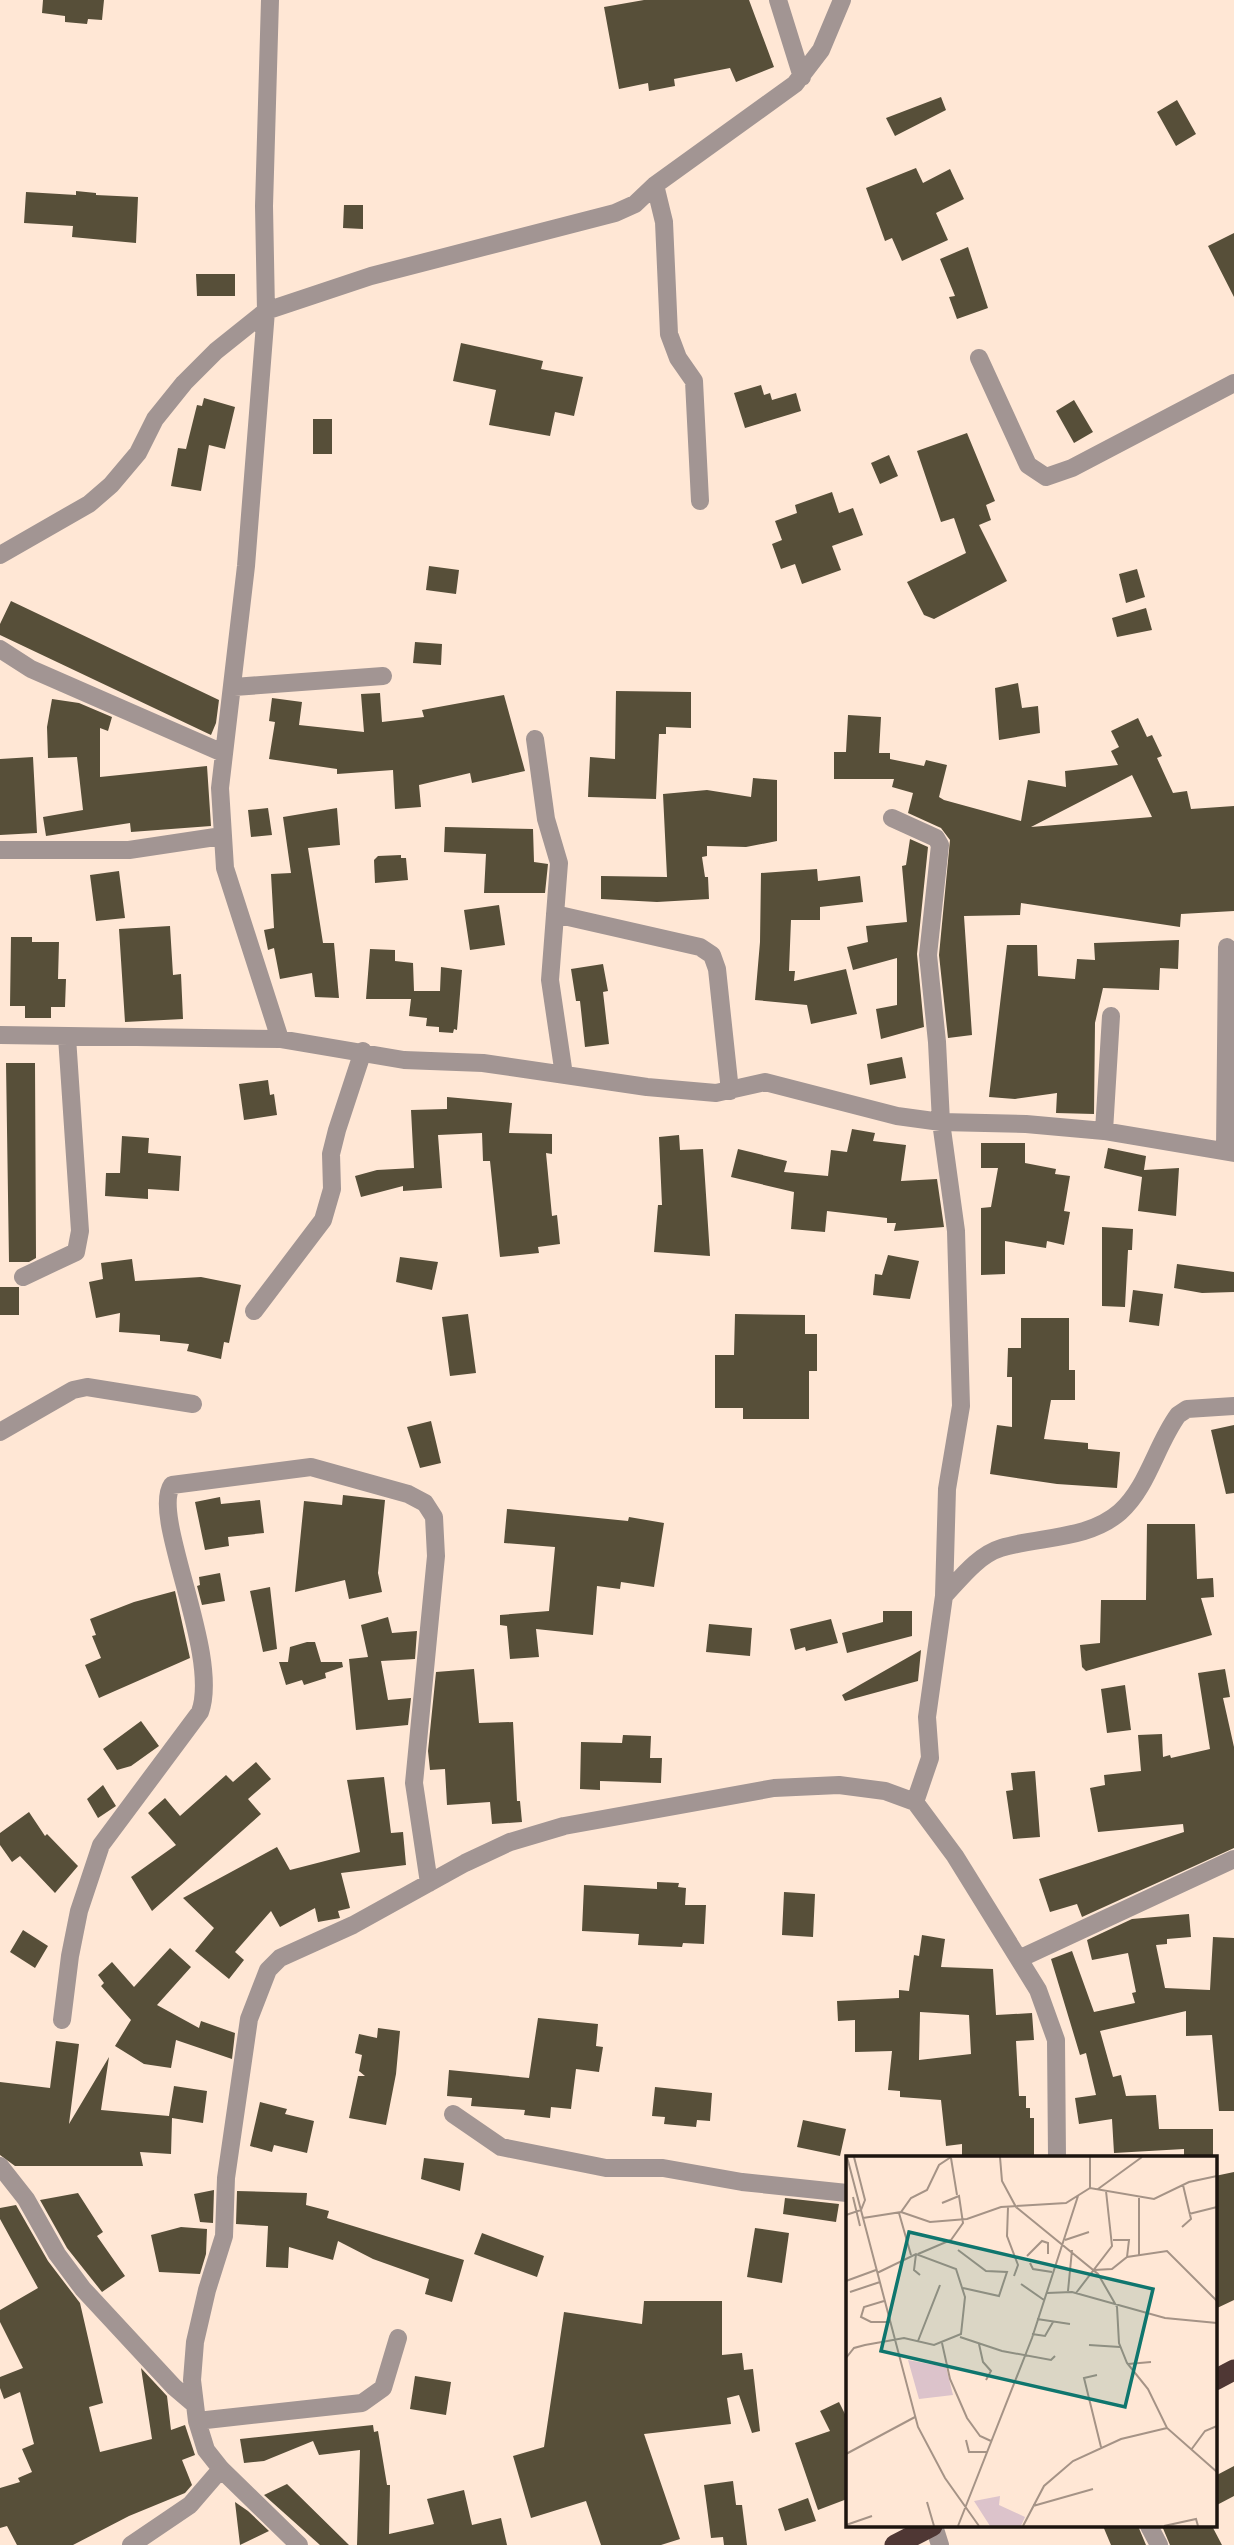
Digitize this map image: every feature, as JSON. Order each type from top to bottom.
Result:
[{"type":"highway","points":[[1216,2379],[1234,2370]]},
{"type":"highway","points":[[895,2545],[929,2528]]},
{"type":"street","points":[[270,0],[264,206],[266,311],[234,687],[223,753],[222,836],[225,867],[280,1039]]},
{"type":"street","points":[[778,0],[802,77]]},
{"type":"street","points":[[0,555],[89,504],[111,485],[138,453],[155,419],[184,383],[216,351],[266,311],[371,276],[615,213],[635,204],[655,185],[802,77],[821,50],[842,0]]},
{"type":"street","points":[[655,185],[664,222],[669,334],[678,358],[694,382],[700,501]]},
{"type":"street","points":[[979,358],[1028,465],[1046,477],[1072,468],[1234,383]]},
{"type":"street","points":[[0,649],[31,669],[223,753]]},
{"type":"street","points":[[234,687],[383,676]]},
{"type":"street","points":[[535,739],[545,819],[559,863],[550,981],[564,1075]]},
{"type":"street","points":[[892,818],[936,838],[940,845],[928,955],[941,1122],[956,1231],[961,1350],[961,1406],[947,1489],[944,1596],[927,1717],[930,1758],[915,1802]]},
{"type":"street","points":[[0,850],[129,850],[222,836]]},
{"type":"street","points":[[555,914],[700,947],[712,955],[717,969],[730,1091]]},
{"type":"street","points":[[0,1035],[280,1039],[404,1060],[483,1063],[647,1087],[716,1093],[765,1082],[897,1116],[941,1122],[1026,1124],[1104,1131],[1229,1152],[1227,947]]},
{"type":"street","points":[[1104,1131],[1111,1016]]},
{"type":"street","points":[[23,1277],[76,1252],[80,1231],[67,1037]]},
{"type":"street","points":[[254,1311],[323,1220],[332,1189],[331,1154],[363,1051]]},
{"type":"street","points":[[0,1432],[73,1390],[87,1387],[193,1404]]},
{"type":"street","points":[[944,1596],[971,1568],[1000,1548],[1077,1533],[1118,1513],[1134,1497],[1178,1415],[1187,1409],[1234,1406]]},
{"type":"street","points":[[62,2020],[79,1911],[101,1845],[200,1712],[207,1695],[195,1622],[166,1507],[172,1485],[311,1467],[408,1494],[425,1503],[435,1517],[436,1556],[414,1783],[429,1883]]},
{"type":"street","points":[[299,2545],[221,2469],[206,2450],[196,2412],[192,2380],[195,2342],[224,2236],[226,2178],[249,2019],[268,1970],[305,1945],[353,1925],[510,1842],[564,1826],[774,1788],[839,1786],[885,1791],[915,1802],[955,1856],[1021,1958],[1038,1990],[1056,2040],[1057,2156]]},
{"type":"street","points":[[1021,1958],[1234,1860]]},
{"type":"street","points":[[453,2114],[501,2147],[514,2150],[606,2168],[663,2168],[743,2182],[846,2193]]},
{"type":"street","points":[[0,2166],[26,2199],[57,2254],[83,2289],[196,2412]]},
{"type":"street","points":[[196,2412],[362,2403],[383,2388],[398,2338]]},
{"type":"street","points":[[131,2545],[190,2505],[221,2469]]},
{"type":"street","points":[[934,2528],[940,2545]]},
{"type":"street","points":[[1150,2528],[1158,2545]]},
{"type":"building","points":[[43,0],[104,0],[102,20],[88,19],[87,24],[65,22],[65,16],[42,13]]},
{"type":"building","points":[[644,0],[749,0],[774,67],[736,82],[730,68],[674,79],[675,86],[649,91],[648,83],[619,89],[604,7]]},
{"type":"building","points":[[941,97],[946,110],[895,136],[886,118]]},
{"type":"building","points":[[1177,100],[1196,134],[1176,146],[1157,112]]},
{"type":"building","points":[[916,168],[923,183],[950,169],[964,199],[936,213],[948,240],[902,261],[892,238],[885,241],[866,188]]},
{"type":"building","points":[[76,191],[138,197],[136,243],[72,237],[73,226],[24,223],[26,192],[76,195]]},
{"type":"building","points":[[344,205],[363,205],[363,229],[343,228]]},
{"type":"building","points":[[1234,233],[1234,297],[1208,246]]},
{"type":"building","points":[[968,247],[988,308],[957,319],[949,297],[955,296],[940,259]]},
{"type":"building","points":[[196,274],[235,274],[235,296],[197,296]]},
{"type":"building","points":[[461,343],[543,361],[541,369],[583,377],[574,416],[555,412],[550,436],[489,425],[496,390],[453,381]]},
{"type":"building","points":[[761,385],[764,395],[770,393],[772,400],[796,393],[801,411],[745,428],[734,393]]},
{"type":"building","points":[[204,398],[235,407],[225,449],[209,445],[201,491],[171,486],[178,448],[186,449],[197,405],[202,406]]},
{"type":"building","points":[[1074,400],[1093,432],[1074,443],[1056,411]]},
{"type":"building","points":[[313,419],[332,419],[332,454],[313,454]]},
{"type":"building","points":[[967,433],[995,501],[986,505],[991,520],[979,525],[1007,581],[934,619],[924,615],[907,582],[966,553],[954,518],[941,522],[917,451]]},
{"type":"building","points":[[889,455],[898,476],[880,484],[871,463]]},
{"type":"building","points":[[832,492],[839,513],[853,508],[863,535],[832,546],[841,570],[802,584],[795,564],[781,569],[772,544],[782,540],[775,521],[797,513],[795,505]]},
{"type":"building","points":[[429,566],[459,570],[456,594],[426,590]]},
{"type":"building","points":[[1137,569],[1145,597],[1126,603],[1119,574]]},
{"type":"building","points":[[11,601],[219,700],[216,723],[211,735],[0,635],[0,624]]},
{"type":"building","points":[[1146,608],[1152,630],[1117,637],[1112,618]]},
{"type":"building","points":[[415,642],[442,644],[441,665],[413,663]]},
{"type":"building","points":[[1018,683],[1022,708],[1038,706],[1040,733],[999,740],[995,688]]},
{"type":"building","points":[[616,691],[691,692],[691,728],[666,727],[666,734],[659,734],[656,799],[588,797],[590,757],[615,759]]},
{"type":"building","points":[[380,693],[382,722],[424,717],[422,710],[504,695],[525,771],[472,783],[470,773],[419,785],[421,807],[395,809],[393,770],[337,774],[337,769],[269,759],[275,722],[269,721],[272,698],[302,702],[299,725],[364,732],[361,694]]},
{"type":"building","points":[[52,699],[79,703],[112,717],[108,731],[100,728],[100,777],[207,766],[211,826],[131,832],[130,823],[46,836],[43,817],[83,810],[77,757],[48,758],[47,727]]},
{"type":"building","points":[[848,715],[881,717],[879,753],[890,753],[890,759],[924,766],[926,760],[947,765],[939,797],[1021,821],[1028,780],[1066,787],[1065,771],[1118,765],[1111,751],[1119,747],[1111,731],[1138,718],[1147,737],[1152,735],[1162,756],[1157,758],[1173,793],[1187,791],[1191,809],[1234,806],[1234,911],[1181,914],[1180,927],[1021,903],[1020,915],[964,916],[972,1035],[948,1038],[939,955],[950,840],[941,828],[908,813],[913,793],[892,787],[894,779],[834,779],[834,752],[846,752]],"holes":[[[1132,775],[1152,817],[1031,827]]]},
{"type":"building","points":[[33,757],[37,833],[0,835],[0,759]]},
{"type":"building","points":[[753,778],[777,780],[777,841],[746,847],[707,846],[707,856],[702,857],[705,877],[708,877],[709,899],[657,902],[601,899],[601,876],[667,877],[663,794],[707,790],[751,797]]},
{"type":"building","points":[[268,808],[272,835],[251,837],[248,810]]},
{"type":"building","points":[[337,808],[340,845],[308,848],[323,943],[334,943],[339,998],[315,997],[312,973],[280,979],[274,948],[268,950],[264,930],[274,928],[271,874],[291,873],[283,817]]},
{"type":"building","points":[[445,827],[533,829],[534,862],[548,864],[545,893],[484,893],[486,854],[444,852]]},
{"type":"building","points":[[910,839],[928,847],[917,954],[924,1027],[881,1039],[876,1009],[897,1005],[897,958],[853,970],[847,947],[868,942],[866,926],[907,922],[902,866],[906,865]]},
{"type":"building","points":[[401,855],[401,858],[406,858],[408,880],[375,883],[374,860],[378,856]]},
{"type":"building","points":[[817,869],[818,881],[860,876],[863,902],[820,907],[820,920],[791,920],[789,971],[795,971],[794,981],[846,969],[857,1014],[811,1024],[807,1005],[755,1000],[760,942],[761,873]]},
{"type":"building","points":[[119,871],[125,918],[96,921],[90,875]]},
{"type":"building","points":[[499,905],[505,945],[470,950],[464,910]]},
{"type":"building","points":[[170,926],[173,975],[181,974],[183,1019],[125,1022],[119,929]]},
{"type":"building","points":[[11,937],[32,937],[32,942],[59,942],[58,979],[66,979],[65,1007],[51,1007],[51,1018],[25,1018],[25,1006],[10,1006]]},
{"type":"building","points":[[1179,940],[1178,969],[1160,968],[1159,990],[1103,988],[1095,1023],[1094,1114],[1056,1113],[1057,1093],[1015,1099],[989,1097],[1007,945],[1037,945],[1038,976],[1075,979],[1077,959],[1095,960],[1094,943]]},
{"type":"building","points":[[370,949],[395,950],[395,961],[413,963],[414,991],[440,991],[441,967],[462,970],[457,1030],[454,1029],[453,1033],[439,1032],[439,1027],[426,1026],[427,1018],[409,1016],[411,999],[366,999]]},
{"type":"building","points":[[603,964],[608,991],[603,992],[609,1044],[585,1047],[580,1001],[576,1001],[571,969]]},
{"type":"building","points":[[902,1057],[906,1078],[870,1085],[867,1064]]},
{"type":"building","points":[[6,1063],[35,1063],[36,1258],[29,1262],[9,1262]]},
{"type":"building","points":[[268,1080],[270,1095],[274,1094],[277,1115],[244,1120],[239,1084]]},
{"type":"building","points":[[447,1097],[512,1103],[509,1133],[552,1134],[552,1154],[546,1153],[552,1216],[557,1215],[560,1244],[538,1247],[539,1253],[500,1257],[490,1161],[483,1161],[482,1133],[438,1135],[442,1188],[403,1191],[403,1186],[361,1197],[355,1176],[377,1170],[414,1168],[411,1110],[447,1109]]},
{"type":"building","points":[[852,1129],[875,1133],[873,1141],[906,1145],[901,1181],[937,1179],[944,1227],[894,1231],[896,1223],[887,1223],[887,1218],[827,1211],[825,1232],[791,1229],[794,1192],[731,1177],[738,1149],[787,1161],[784,1172],[828,1176],[831,1150],[847,1152]]},
{"type":"building","points":[[679,1135],[680,1150],[703,1149],[710,1256],[654,1252],[658,1205],[662,1205],[659,1137]]},
{"type":"building","points":[[122,1136],[149,1138],[148,1153],[181,1156],[179,1191],[148,1189],[148,1199],[105,1196],[106,1173],[120,1173]]},
{"type":"building","points":[[981,1143],[1025,1143],[1025,1163],[1056,1169],[1055,1174],[1070,1176],[1064,1211],[1070,1212],[1064,1245],[1047,1241],[1046,1248],[1005,1241],[1005,1274],[981,1275],[981,1208],[991,1207],[998,1168],[981,1168]]},
{"type":"building","points":[[1108,1148],[1146,1156],[1144,1170],[1179,1168],[1176,1216],[1138,1211],[1142,1177],[1104,1168]]},
{"type":"building","points":[[1102,1227],[1133,1229],[1132,1250],[1128,1250],[1125,1307],[1102,1306]]},
{"type":"building","points":[[888,1255],[919,1261],[910,1299],[873,1295],[875,1274],[882,1275]]},
{"type":"building","points":[[400,1257],[438,1262],[432,1290],[396,1282]]},
{"type":"building","points":[[132,1259],[135,1281],[201,1277],[241,1285],[229,1343],[224,1342],[221,1359],[187,1351],[189,1344],[160,1341],[160,1335],[119,1332],[120,1313],[96,1318],[89,1282],[103,1279],[101,1263]]},
{"type":"building","points":[[1177,1264],[1234,1272],[1234,1292],[1202,1293],[1174,1288]]},
{"type":"building","points":[[0,1287],[19,1287],[19,1315],[0,1315]]},
{"type":"building","points":[[1133,1290],[1163,1294],[1159,1326],[1129,1322]]},
{"type":"building","points":[[468,1314],[476,1373],[450,1376],[442,1317]]},
{"type":"building","points":[[735,1314],[805,1315],[805,1334],[817,1334],[817,1371],[809,1371],[809,1419],[743,1419],[743,1408],[715,1408],[715,1355],[734,1355]]},
{"type":"building","points":[[1021,1318],[1069,1318],[1069,1370],[1075,1370],[1075,1400],[1051,1400],[1044,1439],[1088,1443],[1088,1449],[1120,1452],[1117,1488],[1057,1484],[990,1474],[997,1425],[1012,1427],[1012,1377],[1007,1377],[1008,1348],[1021,1348]]},
{"type":"building","points":[[431,1421],[441,1463],[420,1468],[407,1427]]},
{"type":"building","points":[[1234,1425],[1234,1493],[1226,1494],[1211,1430]]},
{"type":"building","points":[[343,1495],[385,1500],[378,1573],[382,1592],[349,1599],[345,1580],[295,1592],[304,1501],[342,1505]]},
{"type":"building","points":[[220,1497],[221,1504],[260,1500],[264,1533],[228,1537],[229,1546],[205,1550],[195,1502]]},
{"type":"building","points":[[507,1509],[628,1521],[629,1517],[664,1523],[654,1587],[621,1582],[620,1589],[597,1586],[593,1635],[536,1629],[539,1657],[510,1659],[507,1626],[500,1625],[500,1615],[549,1611],[555,1547],[504,1543]]},
{"type":"building","points":[[1147,1524],[1195,1524],[1197,1579],[1213,1578],[1214,1597],[1201,1598],[1212,1635],[1086,1671],[1082,1667],[1080,1645],[1100,1643],[1101,1600],[1146,1600]]},
{"type":"building","points":[[220,1573],[225,1601],[202,1605],[197,1586],[200,1585],[199,1577]]},
{"type":"building","points":[[270,1587],[277,1649],[263,1652],[250,1591]]},
{"type":"building","points":[[175,1591],[190,1658],[99,1698],[85,1665],[101,1658],[92,1636],[96,1635],[90,1619],[134,1602]]},
{"type":"building","points":[[883,1611],[912,1611],[912,1636],[847,1653],[842,1633],[883,1622]]},
{"type":"building","points":[[388,1617],[392,1633],[417,1631],[415,1659],[381,1661],[388,1700],[411,1698],[408,1725],[356,1730],[349,1659],[368,1657],[361,1625]]},
{"type":"building","points":[[831,1619],[838,1643],[806,1651],[805,1647],[795,1650],[790,1629]]},
{"type":"building","points":[[709,1624],[752,1628],[750,1656],[706,1652]]},
{"type":"building","points":[[315,1642],[321,1662],[342,1662],[343,1667],[325,1673],[326,1678],[304,1685],[302,1680],[286,1685],[279,1662],[288,1662],[290,1647]]},
{"type":"building","points":[[921,1650],[918,1681],[845,1701],[842,1695]]},
{"type":"building","points":[[474,1669],[479,1723],[513,1722],[517,1801],[520,1801],[522,1822],[492,1824],[490,1802],[447,1805],[445,1769],[430,1770],[428,1751],[436,1672]]},
{"type":"building","points":[[1225,1669],[1230,1697],[1223,1698],[1234,1747],[1234,1848],[1082,1917],[1077,1904],[1050,1912],[1039,1879],[1184,1832],[1183,1824],[1098,1832],[1090,1788],[1105,1785],[1104,1775],[1141,1771],[1138,1735],[1162,1734],[1163,1757],[1170,1755],[1171,1758],[1210,1749],[1198,1673]]},
{"type":"building","points":[[1125,1685],[1131,1730],[1107,1733],[1101,1689]]},
{"type":"building","points":[[141,1721],[159,1746],[131,1766],[117,1770],[103,1749]]},
{"type":"building","points":[[623,1735],[651,1736],[650,1758],[662,1758],[661,1783],[600,1781],[600,1790],[580,1789],[581,1742],[622,1743]]},
{"type":"building","points":[[256,1762],[271,1779],[248,1799],[261,1814],[152,1911],[131,1877],[176,1845],[148,1813],[165,1798],[180,1816],[226,1775],[233,1782]]},
{"type":"building","points":[[1035,1771],[1040,1837],[1013,1839],[1006,1791],[1013,1790],[1011,1773]]},
{"type":"building","points":[[384,1777],[391,1833],[403,1832],[406,1865],[341,1873],[350,1908],[338,1911],[340,1918],[318,1922],[315,1908],[280,1927],[271,1911],[235,1952],[244,1960],[229,1979],[195,1951],[214,1928],[183,1898],[277,1847],[290,1870],[360,1852],[347,1780]]},
{"type":"building","points":[[103,1785],[116,1806],[98,1818],[87,1799]]},
{"type":"building","points":[[29,1812],[45,1836],[47,1834],[78,1866],[55,1893],[20,1856],[12,1862],[0,1845],[0,1833]]},
{"type":"building","points":[[657,1882],[679,1883],[678,1887],[686,1888],[685,1905],[706,1905],[704,1944],[683,1943],[682,1947],[638,1945],[639,1934],[582,1931],[584,1885],[657,1889]]},
{"type":"building","points":[[784,1892],[815,1894],[813,1937],[782,1935]]},
{"type":"building","points":[[1189,1914],[1191,1937],[1167,1939],[1167,1944],[1156,1945],[1165,1988],[1210,1990],[1213,1937],[1234,1938],[1234,2111],[1219,2111],[1212,2035],[1186,2036],[1186,2011],[1100,2031],[1113,2077],[1121,2075],[1126,2096],[1156,2095],[1159,2129],[1213,2129],[1213,2156],[1184,2156],[1184,2149],[1114,2153],[1112,2119],[1079,2124],[1075,2098],[1096,2095],[1086,2053],[1080,2055],[1051,1959],[1072,1951],[1094,2012],[1135,2003],[1132,1993],[1136,1992],[1128,1953],[1092,1960],[1087,1940],[1132,1919]]},
{"type":"building","points":[[23,1930],[48,1946],[35,1968],[10,1952]]},
{"type":"building","points":[[922,1935],[945,1939],[941,1967],[993,1969],[996,2015],[1032,2013],[1034,2040],[1016,2041],[1019,2096],[1026,2096],[1026,2108],[1030,2108],[1030,2118],[1034,2118],[1034,2156],[962,2156],[962,2144],[946,2146],[941,2100],[900,2097],[900,2091],[888,2090],[892,2051],[855,2052],[855,2020],[838,2021],[837,2001],[899,1998],[899,1990],[909,1991],[914,1955],[919,1956]],"holes":[[[920,2012],[969,2015],[971,2054],[919,2060]]]},
{"type":"building","points":[[170,1948],[191,1967],[157,2005],[199,2028],[201,2021],[235,2033],[232,2059],[176,2040],[171,2068],[144,2064],[115,2046],[131,2020],[101,1986],[104,1983],[98,1975],[112,1962],[134,1987]]},
{"type":"building","points":[[538,2018],[598,2024],[596,2046],[603,2047],[599,2072],[576,2069],[571,2109],[551,2107],[550,2118],[524,2115],[525,2110],[471,2106],[472,2098],[447,2096],[449,2070],[529,2078]]},
{"type":"building","points":[[378,2028],[400,2031],[396,2074],[386,2125],[349,2118],[358,2076],[365,2076],[359,2071],[362,2055],[355,2053],[359,2034],[377,2038]]},
{"type":"building","points":[[56,2041],[79,2044],[69,2124],[109,2057],[101,2110],[169,2116],[174,2086],[207,2091],[203,2123],[172,2118],[171,2154],[140,2152],[143,2166],[15,2166],[0,2155],[0,2082],[50,2088]]},
{"type":"building","points":[[655,2087],[712,2093],[710,2121],[697,2120],[696,2127],[664,2124],[665,2117],[652,2116]]},
{"type":"building","points":[[260,2102],[287,2109],[285,2114],[314,2121],[307,2153],[274,2145],[272,2152],[250,2146]]},
{"type":"building","points":[[803,2120],[846,2129],[840,2156],[797,2147]]},
{"type":"building","points":[[424,2158],[464,2163],[460,2191],[421,2179]]},
{"type":"building","points":[[1234,2172],[1234,2300],[1216,2309],[1216,2176]]},
{"type":"building","points":[[214,2190],[213,2223],[200,2222],[194,2194]]},
{"type":"building","points":[[237,2191],[307,2193],[306,2205],[329,2211],[327,2218],[464,2260],[452,2302],[425,2294],[429,2279],[373,2259],[338,2241],[333,2260],[289,2247],[288,2268],[266,2267],[268,2226],[236,2224]]},
{"type":"building","points":[[78,2193],[103,2232],[97,2236],[125,2276],[102,2292],[67,2248],[40,2200]]},
{"type":"building","points":[[785,2198],[839,2204],[836,2222],[783,2214]]},
{"type":"building","points":[[16,2205],[48,2261],[80,2303],[103,2403],[89,2407],[100,2452],[152,2439],[141,2368],[167,2396],[171,2430],[185,2425],[195,2455],[182,2460],[192,2485],[185,2493],[129,2516],[73,2545],[17,2545],[7,2526],[0,2528],[0,2488],[20,2482],[18,2478],[32,2472],[22,2449],[34,2444],[20,2392],[4,2399],[0,2388],[0,2377],[23,2368],[0,2322],[0,2310],[38,2288],[0,2219],[0,2208]]},
{"type":"building","points":[[181,2227],[207,2229],[206,2254],[200,2274],[159,2272],[151,2235]]},
{"type":"building","points":[[755,2228],[789,2233],[782,2283],[747,2277]]},
{"type":"building","points":[[482,2233],[544,2256],[537,2277],[474,2254]]},
{"type":"building","points":[[644,2301],[722,2301],[722,2355],[742,2353],[744,2370],[753,2369],[760,2431],[752,2433],[739,2395],[727,2398],[731,2424],[644,2434],[680,2539],[661,2545],[601,2545],[586,2501],[531,2518],[513,2456],[544,2447],[564,2312],[642,2324]]},
{"type":"building","points":[[415,2376],[451,2382],[446,2415],[410,2409]]},
{"type":"building","points":[[839,2402],[846,2416],[846,2499],[818,2510],[795,2443],[830,2431],[820,2411]]},
{"type":"building","points":[[373,2425],[374,2432],[378,2431],[387,2485],[390,2485],[389,2534],[434,2524],[427,2499],[464,2490],[472,2525],[501,2518],[507,2545],[357,2545],[360,2450],[319,2455],[313,2441],[264,2461],[244,2463],[240,2439]]},
{"type":"building","points":[[1234,2466],[1234,2496],[1216,2505],[1216,2475]]},
{"type":"building","points":[[733,2481],[736,2505],[742,2505],[747,2545],[724,2545],[723,2537],[711,2538],[704,2485]]},
{"type":"building","points":[[287,2484],[349,2545],[320,2545],[264,2495]]},
{"type":"building","points":[[808,2498],[816,2521],[785,2531],[778,2509]]},
{"type":"building","points":[[235,2502],[248,2511],[269,2531],[240,2545]]},
{"type":"building","points":[[1104,2528],[1139,2528],[1146,2545],[1111,2545]]},
{"type":"building","points":[[1163,2528],[1213,2528],[1222,2545],[1170,2545]]}]
